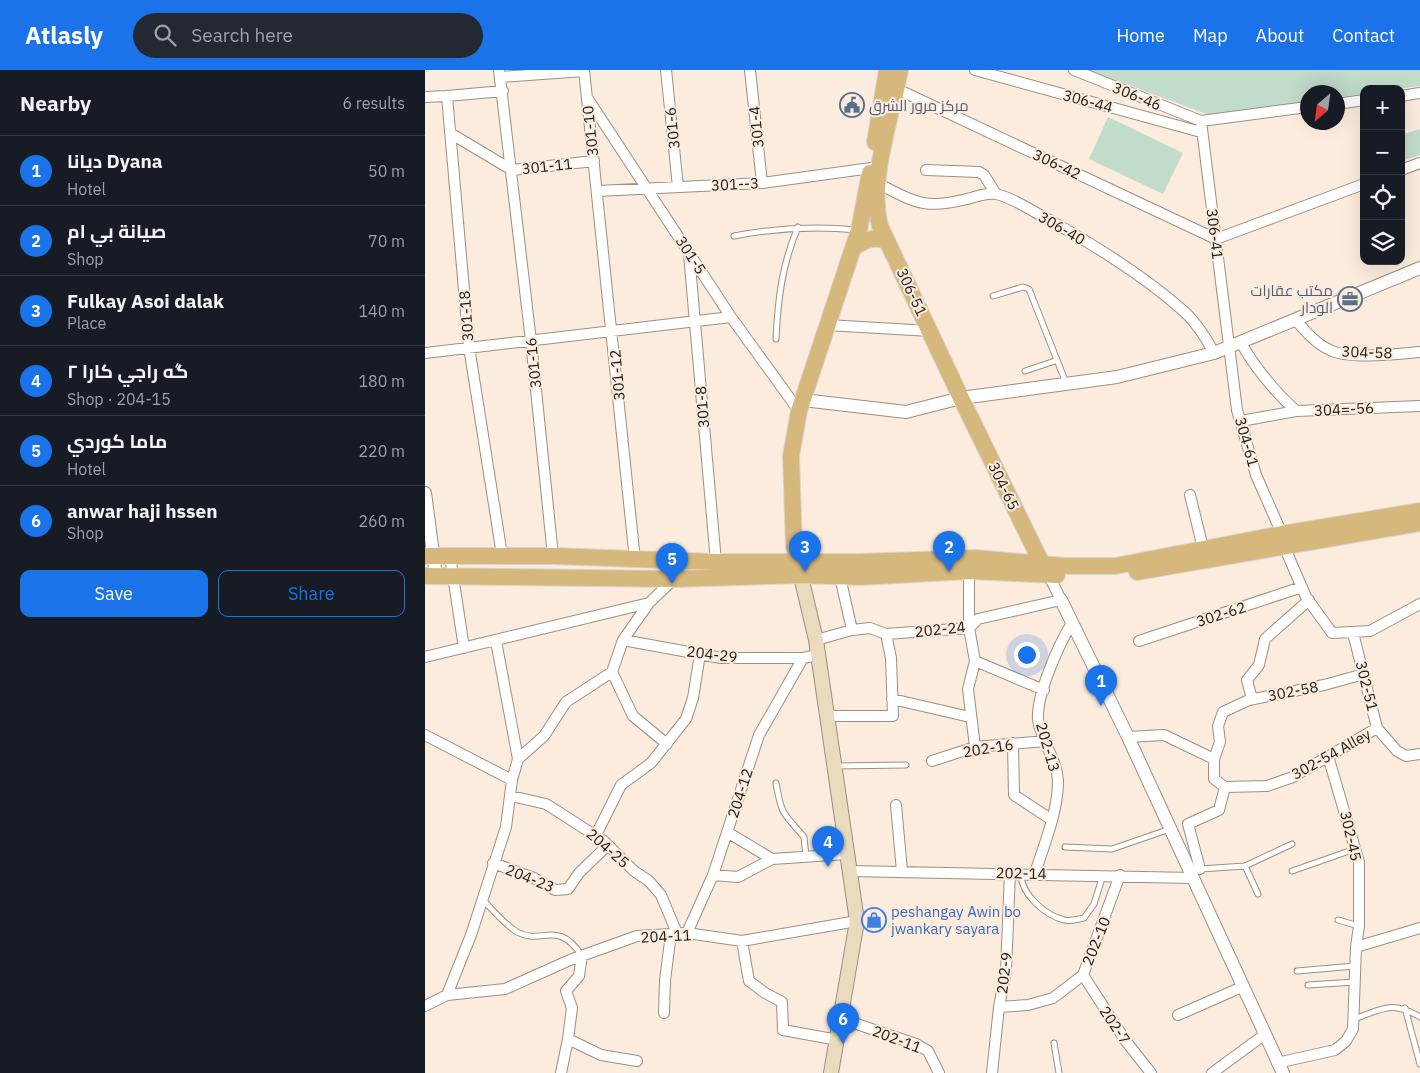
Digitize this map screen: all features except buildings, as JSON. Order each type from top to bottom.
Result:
[{"type":"main road","points":[[831,1073],[842,1019],[857,921],[817,640],[799,568],[794,539],[791,456],[801,405],[859,230],[874,175],[885,120],[887,70]]},
{"type":"main road","points":[[885,120],[897,89],[900,70]]},
{"type":"main road","name":"306-51","points":[[874,175],[877,214],[887,241],[961,398]]},
{"type":"main road","points":[[853,248],[866,239],[877,238],[887,241]]},
{"type":"main road","name":"304-65","points":[[961,398],[1044,569]]},
{"type":"main road","points":[[431,576],[674,580],[860,562],[976,558],[1044,569],[1117,576],[1420,511]]},
{"type":"main road","points":[[437,556],[553,556],[716,562],[799,568],[840,577],[1044,569],[1065,566],[1115,566],[1203,548],[1420,523]]},
{"type":"street","name":"301-6","points":[[666,70],[678,186]]},
{"type":"street","name":"301-4","points":[[750,70],[762,183]]},
{"type":"street","name":"306-44","points":[[975,70],[1201,132]]},
{"type":"street","name":"306-46","points":[[1074,70],[1201,121]]},
{"type":"street","points":[[500,73],[584,71]]},
{"type":"street","name":"301-10","points":[[584,71],[597,191]]},
{"type":"street","name":"301-16","points":[[500,73],[531,341],[553,556]]},
{"type":"street","name":"306-42","points":[[897,89],[1216,238]]},
{"type":"street","points":[[425,97],[503,91]]},
{"type":"street","points":[[1405,95],[1420,93]]},
{"type":"street","name":"301-18","points":[[447,96],[469,348],[502,556]]},
{"type":"street","name":"301-5","points":[[587,97],[731,317],[801,405]]},
{"type":"street","points":[[1345,103],[1360,101]]},
{"type":"street","points":[[1201,121],[1300,109]]},
{"type":"street","name":"306-41","points":[[1201,121],[1216,238],[1235,345]]},
{"type":"street","name":"301-11","points":[[450,133],[512,170],[594,161]]},
{"type":"street","points":[[1405,169],[1420,164]]},
{"type":"street","points":[[925,170],[979,172],[984,175],[995,194]]},
{"type":"street","name":"301--3","points":[[597,191],[646,187],[762,183],[874,175]]},
{"type":"street","name":"306-40","points":[[874,175],[915,203],[932,206],[984,194],[995,194],[1015,200],[1077,235],[1181,308],[1204,334],[1214,353]]},
{"type":"street","points":[[1216,238],[1360,185]]},
{"type":"street","name":"301-12","points":[[597,191],[635,560]]},
{"type":"street","name":"301-8","points":[[688,252],[716,562]]},
{"type":"street","points":[[801,405],[905,412],[961,398],[1117,377],[1214,353],[1420,268]]},
{"type":"street","points":[[425,353],[731,317]]},
{"type":"street","name":"304-58","points":[[1295,320],[1310,337],[1331,351],[1366,355],[1420,352]]},
{"type":"street","points":[[827,326],[930,331]]},
{"type":"street","name":"304=-56","points":[[1235,345],[1256,370],[1296,411],[1420,406]]},
{"type":"street","name":"304-61","points":[[1235,345],[1241,421],[1256,475],[1291,564],[1309,600],[1333,633],[1353,634]]},
{"type":"street","points":[[1241,421],[1296,411]]},
{"type":"street","points":[[425,493],[437,556],[431,576]]},
{"type":"street","points":[[1190,495],[1203,548]]},
{"type":"street","points":[[437,556],[453,576],[464,648]]},
{"type":"street","points":[[1044,569],[1061,600],[1170,829],[1194,872],[1242,987],[1280,1068]]},
{"type":"street","points":[[969,571],[969,628],[975,661],[968,689],[975,747]]},
{"type":"street","points":[[840,577],[852,630]]},
{"type":"street","points":[[518,759],[544,736],[566,702],[612,672],[623,640],[649,603],[674,580]]},
{"type":"street","name":"302-62","points":[[1139,641],[1302,587]]},
{"type":"street","name":"202-24","points":[[817,640],[852,630],[870,628],[886,634],[969,628],[978,619],[1061,600]]},
{"type":"street","points":[[1252,699],[1247,680],[1259,665],[1265,639],[1309,600]]},
{"type":"street","points":[[425,657],[649,603]]},
{"type":"street","points":[[1353,634],[1370,631],[1420,604]]},
{"type":"street","name":"202-13","points":[[1035,874],[1051,820],[1058,782],[1056,766],[1038,720],[1044,690],[1057,648],[1072,623]]},
{"type":"street","points":[[827,716],[893,716],[891,658],[886,634]]},
{"type":"street","name":"302-51","points":[[1353,634],[1365,674],[1377,728],[1397,751],[1406,756],[1420,754]]},
{"type":"street","name":"204-29","points":[[623,640],[721,658],[803,658],[818,655]]},
{"type":"street","points":[[447,995],[471,935],[506,827],[512,780],[518,759],[496,641]]},
{"type":"street","points":[[596,835],[621,785],[651,763],[686,719],[693,698],[700,654]]},
{"type":"street","name":"204-12","points":[[678,933],[713,875],[759,735],[803,658]]},
{"type":"street","points":[[975,661],[1044,690]]},
{"type":"street","points":[[612,672],[633,716],[667,744]]},
{"type":"street","name":"302-58","points":[[1214,759],[1220,742],[1218,726],[1223,712],[1252,699],[1316,687],[1365,674]]},
{"type":"street","points":[[892,700],[970,717]]},
{"type":"street","name":"302-54 Alley","points":[[1225,787],[1267,786],[1293,777],[1377,728]]},
{"type":"street","points":[[425,735],[512,780]]},
{"type":"street","points":[[1127,737],[1164,735],[1214,759],[1214,779],[1225,787],[1219,810],[1188,824],[1194,872]]},
{"type":"street","name":"202-16","points":[[932,761],[975,747],[1046,742]]},
{"type":"street","points":[[1013,743],[1013,795],[1051,820]]},
{"type":"street","name":"302-45","points":[[1280,1068],[1335,1050],[1346,1041],[1353,1029],[1356,947],[1359,926],[1359,862],[1328,756]]},
{"type":"street","name":"204-25","points":[[511,796],[546,804],[596,835],[635,871],[649,881],[661,895],[678,933]]},
{"type":"street","points":[[896,806],[902,871]]},
{"type":"street","points":[[727,832],[772,859]]},
{"type":"street","name":"204-23","points":[[493,863],[534,878],[555,890],[568,889],[579,873],[608,846]]},
{"type":"street","points":[[713,875],[738,877],[772,859],[848,854]]},
{"type":"street","name":"202-14","points":[[850,871],[1103,875],[1194,872]]},
{"type":"street","name":"202-9","points":[[992,1073],[999,1007],[1006,970],[1010,873]]},
{"type":"street","name":"202-10","points":[[999,1007],[1028,1005],[1053,998],[1083,975],[1120,875]]},
{"type":"street","name":"204-11","points":[[425,1006],[447,995],[505,989],[582,956],[637,936],[678,933],[743,941],[857,921]]},
{"type":"street","points":[[1356,947],[1420,928]]},
{"type":"street","points":[[664,1013],[665,980],[678,933]]},
{"type":"street","points":[[743,941],[749,981],[765,993],[782,1002],[783,1030],[838,1040]]},
{"type":"street","points":[[561,1073],[572,1008],[565,991],[579,976],[582,956]]},
{"type":"street","name":"202-7","points":[[1083,975],[1125,1040],[1151,1073]]},
{"type":"street","points":[[1178,1015],[1242,987]]},
{"type":"street","name":"202-11","points":[[842,1019],[916,1044],[928,1051],[939,1073]]},
{"type":"street","points":[[1212,1073],[1264,1035]]},
{"type":"street","points":[[568,1039],[601,1055],[637,1061]]},
{"type":"lane","points":[[776,339],[779,292],[787,253],[798,227]]},
{"type":"lane","points":[[734,236],[771,229],[798,227],[859,230]]},
{"type":"lane","points":[[993,296],[1023,287],[1029,289],[1045,327],[1055,360],[1066,384]]},
{"type":"lane","points":[[1025,371],[1055,360]]},
{"type":"lane","points":[[835,766],[906,765]]},
{"type":"lane","points":[[776,783],[781,810],[804,837],[806,858]]},
{"type":"lane","points":[[1065,847],[1112,849],[1170,829]]},
{"type":"lane","points":[[1194,872],[1245,866],[1292,844]]},
{"type":"lane","points":[[1292,871],[1356,849]]},
{"type":"lane","points":[[1245,866],[1258,894]]},
{"type":"lane","points":[[1021,873],[1021,883],[1027,892],[1044,910],[1066,921],[1083,918],[1094,904],[1103,875]]},
{"type":"lane","points":[[482,899],[517,932],[530,936],[548,934],[563,937],[573,941],[582,956]]},
{"type":"lane","points":[[1338,920],[1359,926]]},
{"type":"lane","points":[[1297,971],[1355,966]]},
{"type":"lane","points":[[1309,985],[1355,982]]},
{"type":"lane","points":[[1353,1019],[1393,1006],[1405,1008],[1420,1017]]},
{"type":"lane","points":[[1405,1008],[1420,1064]]},
{"type":"lane","points":[[1055,1043],[1059,1073]]},
{"type":"green space","points":[[1089,70],[1420,70],[1420,86],[1405,88],[1405,85],[1360,85],[1360,94],[1345,96],[1345,85],[1300,85],[1300,102],[1209,115]]},
{"type":"green space","points":[[1108,117],[1183,153],[1163,194],[1089,159]]},
{"type":"green space","points":[[1420,129],[1420,155],[1405,160],[1405,134]]},
{"type":"place","name":"مرکز مرور الشرق","points":[[852,105]]},
{"type":"place","name":"مكتب عقارات الودار","points":[[1350,299]]},
{"type":"place","name":"Fulkay Asoi dalak","points":[[805,572]]},
{"type":"place","name":"صيانة بي ام","points":[[949,572]]},
{"type":"place","name":"ماما كوردي","points":[[672,584]]},
{"type":"place","name":"دیانا Dyana","points":[[1101,706]]},
{"type":"place","name":"گه راجي كارا ٢","points":[[828,867]]},
{"type":"place","name":"peshangay Awin bo jwankary sayara","points":[[874,920]]},
{"type":"place","name":"anwar haji hssen","points":[[843,1044]]}]
